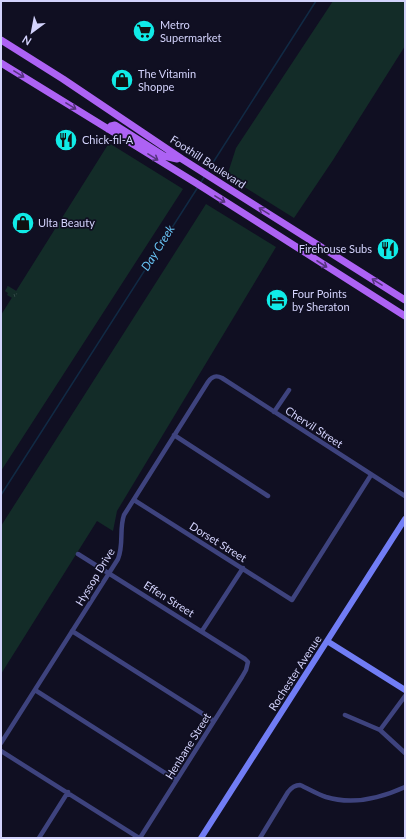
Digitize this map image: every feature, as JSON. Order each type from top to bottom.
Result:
[{"type":"main road","name":"Foothill Boulevard","points":[[1,40],[63,79],[182,160],[405,300]]},
{"type":"main road","points":[[1,63],[199,185],[405,316]]},
{"type":"main road","points":[[108,129],[114,125],[164,156],[182,160]]},
{"type":"main road","name":"Rochester Avenue","points":[[201,838],[405,519]]},
{"type":"main road","points":[[327,641],[405,690]]},
{"type":"street","name":"Chervil Street","points":[[214,376],[222,378],[405,496]]},
{"type":"street","name":"Hyssop Drive","points":[[1,743],[109,573],[120,554],[122,544],[122,520],[124,515],[208,382],[214,376]]},
{"type":"street","points":[[274,412],[289,390]]},
{"type":"street","points":[[174,435],[268,496]]},
{"type":"street","name":"Dorset Street","points":[[134,500],[292,600],[371,475]]},
{"type":"street","name":"Effen Street","points":[[78,554],[202,631],[248,662]]},
{"type":"street","points":[[202,631],[243,568]]},
{"type":"street","points":[[72,631],[214,721]]},
{"type":"street","name":"Henbane Street","points":[[140,838],[246,670],[248,662]]},
{"type":"street","points":[[35,690],[176,780]]},
{"type":"street","points":[[380,730],[405,696]]},
{"type":"street","points":[[345,715],[380,730],[405,753]]},
{"type":"street","points":[[1,751],[140,838]]},
{"type":"street","points":[[260,838],[288,792],[296,785],[300,785],[327,797],[364,800],[388,795],[405,787]]},
{"type":"street","points":[[39,838],[68,792]]},
{"type":"green space","points":[[333,1],[405,1],[405,46],[333,160],[294,218],[227,176],[236,148]]},
{"type":"green space","points":[[109,143],[183,189],[1,471],[1,315]]},
{"type":"green space","points":[[206,204],[276,247],[117,511],[113,531],[97,521],[1,674],[1,526]]},
{"type":"green space","points":[[8,286],[18,292],[14,299],[7,295],[8,293],[5,291]]},
{"type":"waterway","name":"Day Creek","points":[[207,172],[316,1]]},
{"type":"waterway","name":"Day Creek","points":[[200,184],[204,177]]},
{"type":"waterway","name":"Day Creek","points":[[1,495],[198,187]]},
{"type":"place","name":"Metro Supermarket","points":[[144,31]]},
{"type":"place","name":"The Vitamin Shoppe","points":[[122,80]]},
{"type":"place","name":"Chick-fil-A","points":[[66,140]]},
{"type":"place","name":"Ulta Beauty","points":[[23,223]]},
{"type":"place","name":"Firehouse Subs","points":[[388,249]]},
{"type":"place","name":"Four Points by Sheraton","points":[[277,300]]}]
